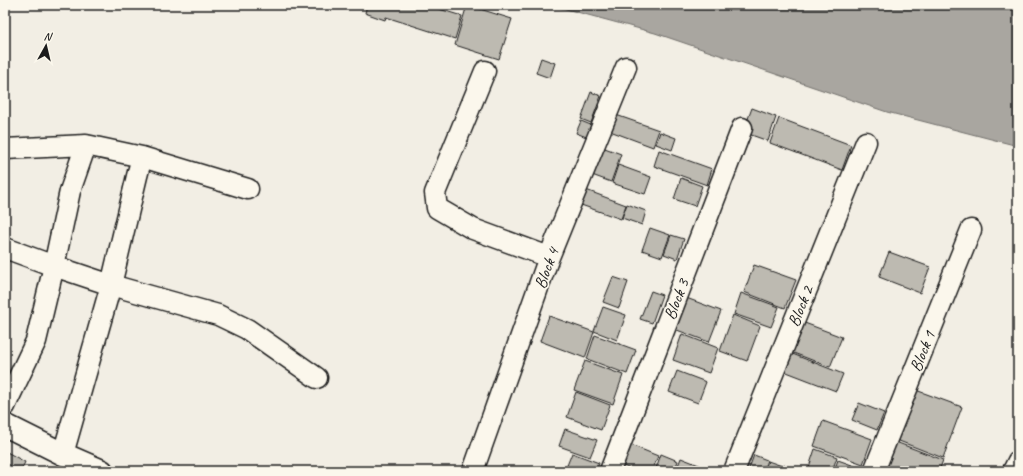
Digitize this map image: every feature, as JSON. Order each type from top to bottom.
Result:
[{"type":"street","name":"Block 4","points":[[473,471],[549,257],[626,67]]},
{"type":"street","points":[[486,71],[435,193],[437,208],[473,229],[549,257]]},
{"type":"street","name":"Block 3","points":[[610,471],[742,128]]},
{"type":"street","name":"Block 2","points":[[734,471],[866,142]]},
{"type":"street","points":[[5,149],[86,144],[142,157],[248,189]]},
{"type":"street","points":[[5,406],[36,341],[70,191],[86,144]]},
{"type":"street","points":[[63,454],[110,285],[142,157]]},
{"type":"street","name":"Block 1","points":[[874,471],[971,230]]},
{"type":"street","points":[[5,248],[110,285],[218,315],[247,329],[317,378]]},
{"type":"street","points":[[5,425],[100,471]]},
{"type":"street","points":[[1013,471],[1018,461]]},
{"type":"shaded area","points":[[551,5],[1018,5],[1018,146],[887,112],[655,33]]},
{"type":"building","points":[[367,5],[426,5],[462,16],[455,39],[386,17],[385,20],[365,13]]},
{"type":"building","points":[[467,5],[512,19],[499,59],[455,45]]},
{"type":"building","points":[[541,58],[555,63],[550,78],[536,73]]},
{"type":"building","points":[[591,92],[601,96],[591,123],[581,119]]},
{"type":"building","points":[[752,108],[776,117],[768,141],[743,132]]},
{"type":"building","points":[[616,115],[659,130],[653,147],[610,131]]},
{"type":"building","points":[[779,118],[851,145],[842,170],[770,143]]},
{"type":"building","points":[[581,121],[593,126],[589,138],[576,133]]},
{"type":"building","points":[[660,132],[676,138],[672,150],[656,144]]},
{"type":"building","points":[[602,147],[621,154],[611,182],[592,175]]},
{"type":"building","points":[[659,150],[712,169],[707,185],[654,166]]},
{"type":"building","points":[[618,165],[651,177],[645,194],[612,183]]},
{"type":"building","points":[[681,178],[702,186],[695,206],[674,199]]},
{"type":"building","points":[[586,190],[626,205],[621,219],[581,205]]},
{"type":"building","points":[[627,204],[646,211],[642,225],[622,218]]},
{"type":"building","points":[[650,228],[670,235],[662,257],[642,250]]},
{"type":"building","points":[[671,235],[684,239],[677,259],[664,254]]},
{"type":"building","points":[[889,252],[930,267],[920,293],[879,277]]},
{"type":"building","points":[[754,265],[796,280],[785,308],[744,292]]},
{"type":"building","points":[[613,277],[628,282],[619,308],[603,302]]},
{"type":"building","points":[[651,291],[662,295],[652,323],[640,319]]},
{"type":"building","points":[[741,293],[779,307],[771,327],[734,314]]},
{"type":"building","points":[[681,296],[721,311],[709,342],[669,327]]},
{"type":"building","points":[[603,307],[626,315],[617,340],[594,331]]},
{"type":"building","points":[[733,315],[760,326],[747,361],[720,351]]},
{"type":"building","points":[[549,316],[594,332],[585,358],[540,341]]},
{"type":"building","points":[[802,322],[842,337],[830,367],[791,352]]},
{"type":"building","points":[[682,334],[718,348],[709,373],[673,360]]},
{"type":"building","points":[[595,335],[636,350],[627,374],[587,359]]},
{"type":"building","points":[[790,353],[843,374],[836,391],[784,371]]},
{"type":"building","points":[[585,361],[623,375],[613,404],[574,390]]},
{"type":"building","points":[[677,371],[706,382],[698,403],[669,392]]},
{"type":"building","points":[[913,389],[962,407],[943,458],[894,439]]},
{"type":"building","points":[[576,392],[610,405],[601,430],[567,417]]},
{"type":"building","points":[[859,403],[884,413],[877,430],[852,420]]},
{"type":"building","points":[[823,421],[872,439],[863,464],[814,446]]},
{"type":"building","points":[[565,429],[597,440],[590,457],[559,446]]},
{"type":"building","points":[[893,441],[943,460],[939,471],[882,471]]},
{"type":"building","points":[[631,445],[658,456],[652,471],[636,471],[623,466]]},
{"type":"building","points":[[815,449],[837,457],[832,471],[819,471],[809,467]]},
{"type":"building","points":[[5,451],[25,462],[21,471],[5,471]]},
{"type":"building","points":[[572,453],[599,463],[596,471],[573,471],[566,468]]},
{"type":"building","points":[[661,454],[678,461],[674,471],[655,471]]},
{"type":"building","points":[[754,455],[767,460],[763,471],[748,471]]},
{"type":"building","points":[[681,458],[704,467],[703,471],[676,471]]},
{"type":"building","points":[[838,460],[863,469],[862,471],[834,471]]},
{"type":"building","points":[[768,461],[782,466],[780,471],[764,471]]},
{"type":"building","points":[[784,465],[801,471],[782,471]]}]
